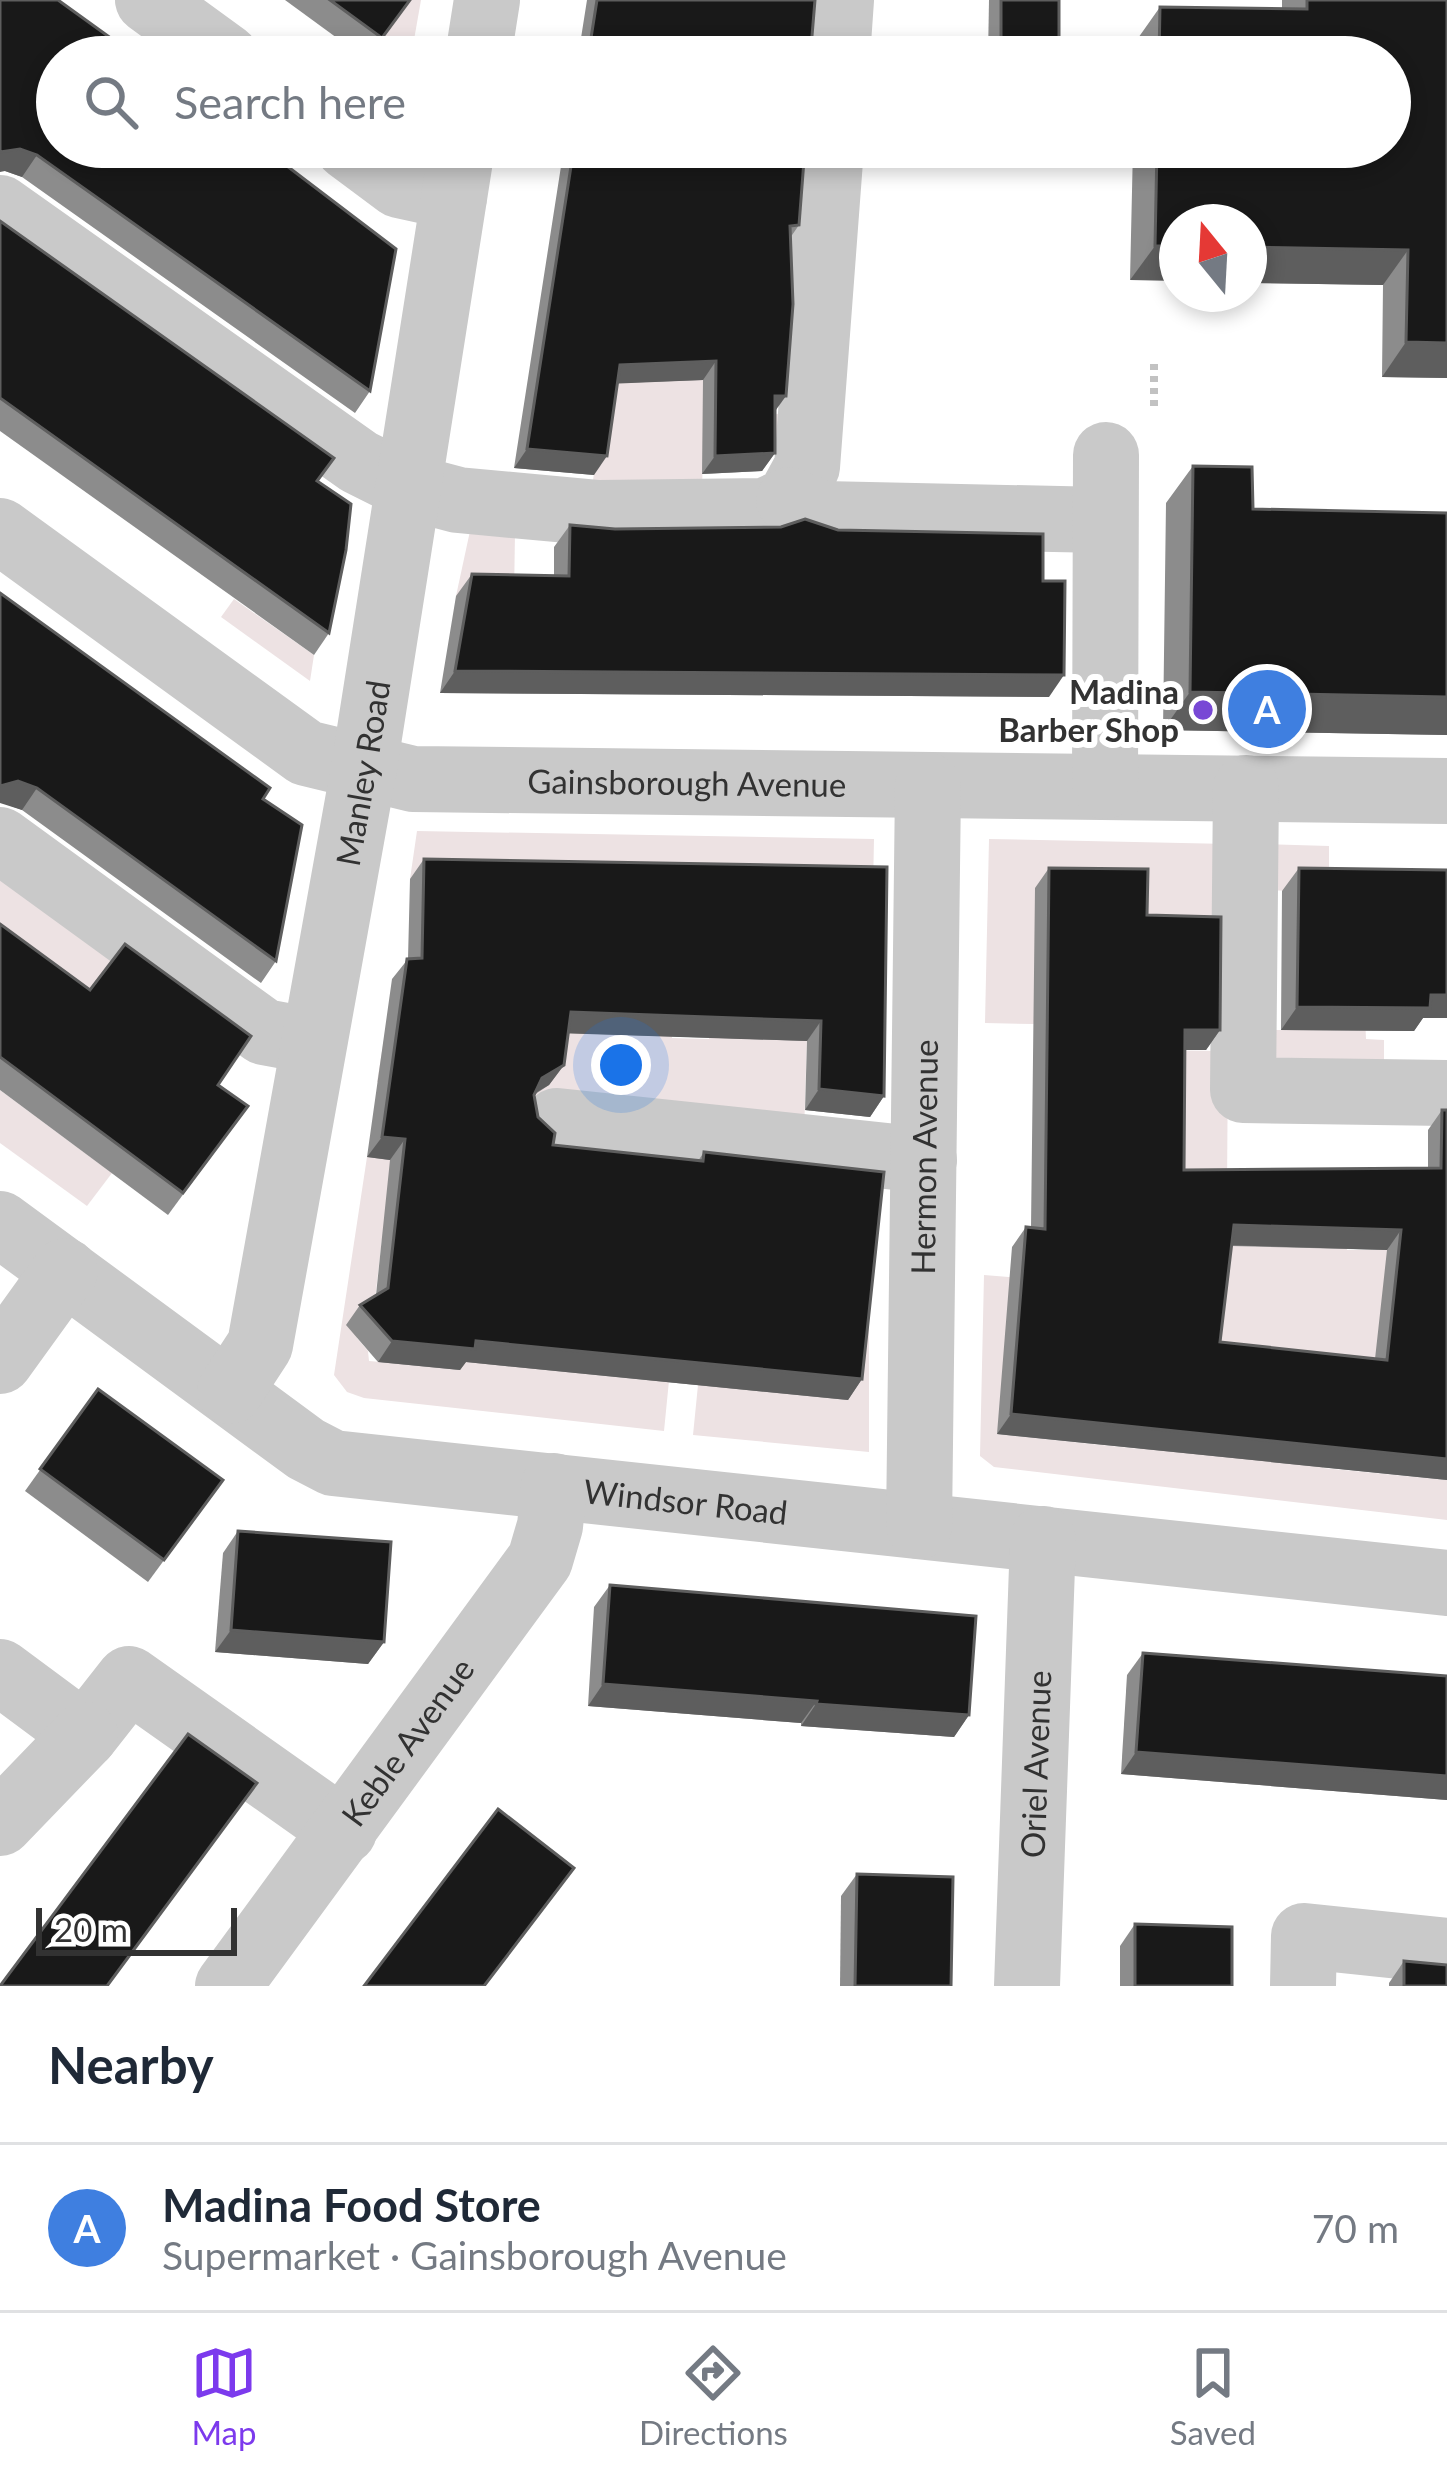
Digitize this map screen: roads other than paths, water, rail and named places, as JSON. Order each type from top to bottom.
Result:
[{"type":"street","points":[[148,0],[197,36]]},
{"type":"street","points":[[481,36],[487,0]]},
{"type":"street","points":[[839,36],[842,0]]},
{"type":"street","points":[[376,168],[399,185],[458,172]]},
{"type":"street","points":[[0,208],[359,462],[409,488],[458,500],[599,513],[765,511],[789,500],[807,466],[829,168]]},
{"type":"street","name":"Manley Road","points":[[230,1391],[260,1346],[364,768],[458,172]]},
{"type":"street","points":[[1105,786],[1106,454]]},
{"type":"street","points":[[789,500],[824,514],[1104,520]]},
{"type":"street","name":"Gainsborough Avenue","points":[[0,531],[306,754],[413,779],[1447,790]]},
{"type":"street","name":"Hermon Avenue","points":[[919,1526],[928,786]]},
{"type":"street","points":[[1246,788],[1243,1090],[1447,1093]]},
{"type":"street","points":[[0,840],[264,1032],[314,1041]]},
{"type":"street","points":[[557,1121],[924,1160]]},
{"type":"street","name":"Windsor Road","points":[[0,1224],[306,1449],[333,1463],[1447,1583]]},
{"type":"street","points":[[0,1360],[64,1271]]},
{"type":"street","name":"Keble Avenue","points":[[228,1986],[540,1560],[554,1486]]},
{"type":"street","name":"Oriel Avenue","points":[[1027,1986],[1042,1539]]},
{"type":"street","points":[[0,1672],[85,1735]]},
{"type":"street","points":[[0,1823],[85,1735],[129,1679],[344,1831]]},
{"type":"street","points":[[1303,1986],[1304,1936],[1447,1951]]},
{"type":"place","name":"Madina Food Store","points":[[1267,709]]},
{"type":"place","name":"Madina Barber Shop","points":[[1203,710]]}]
